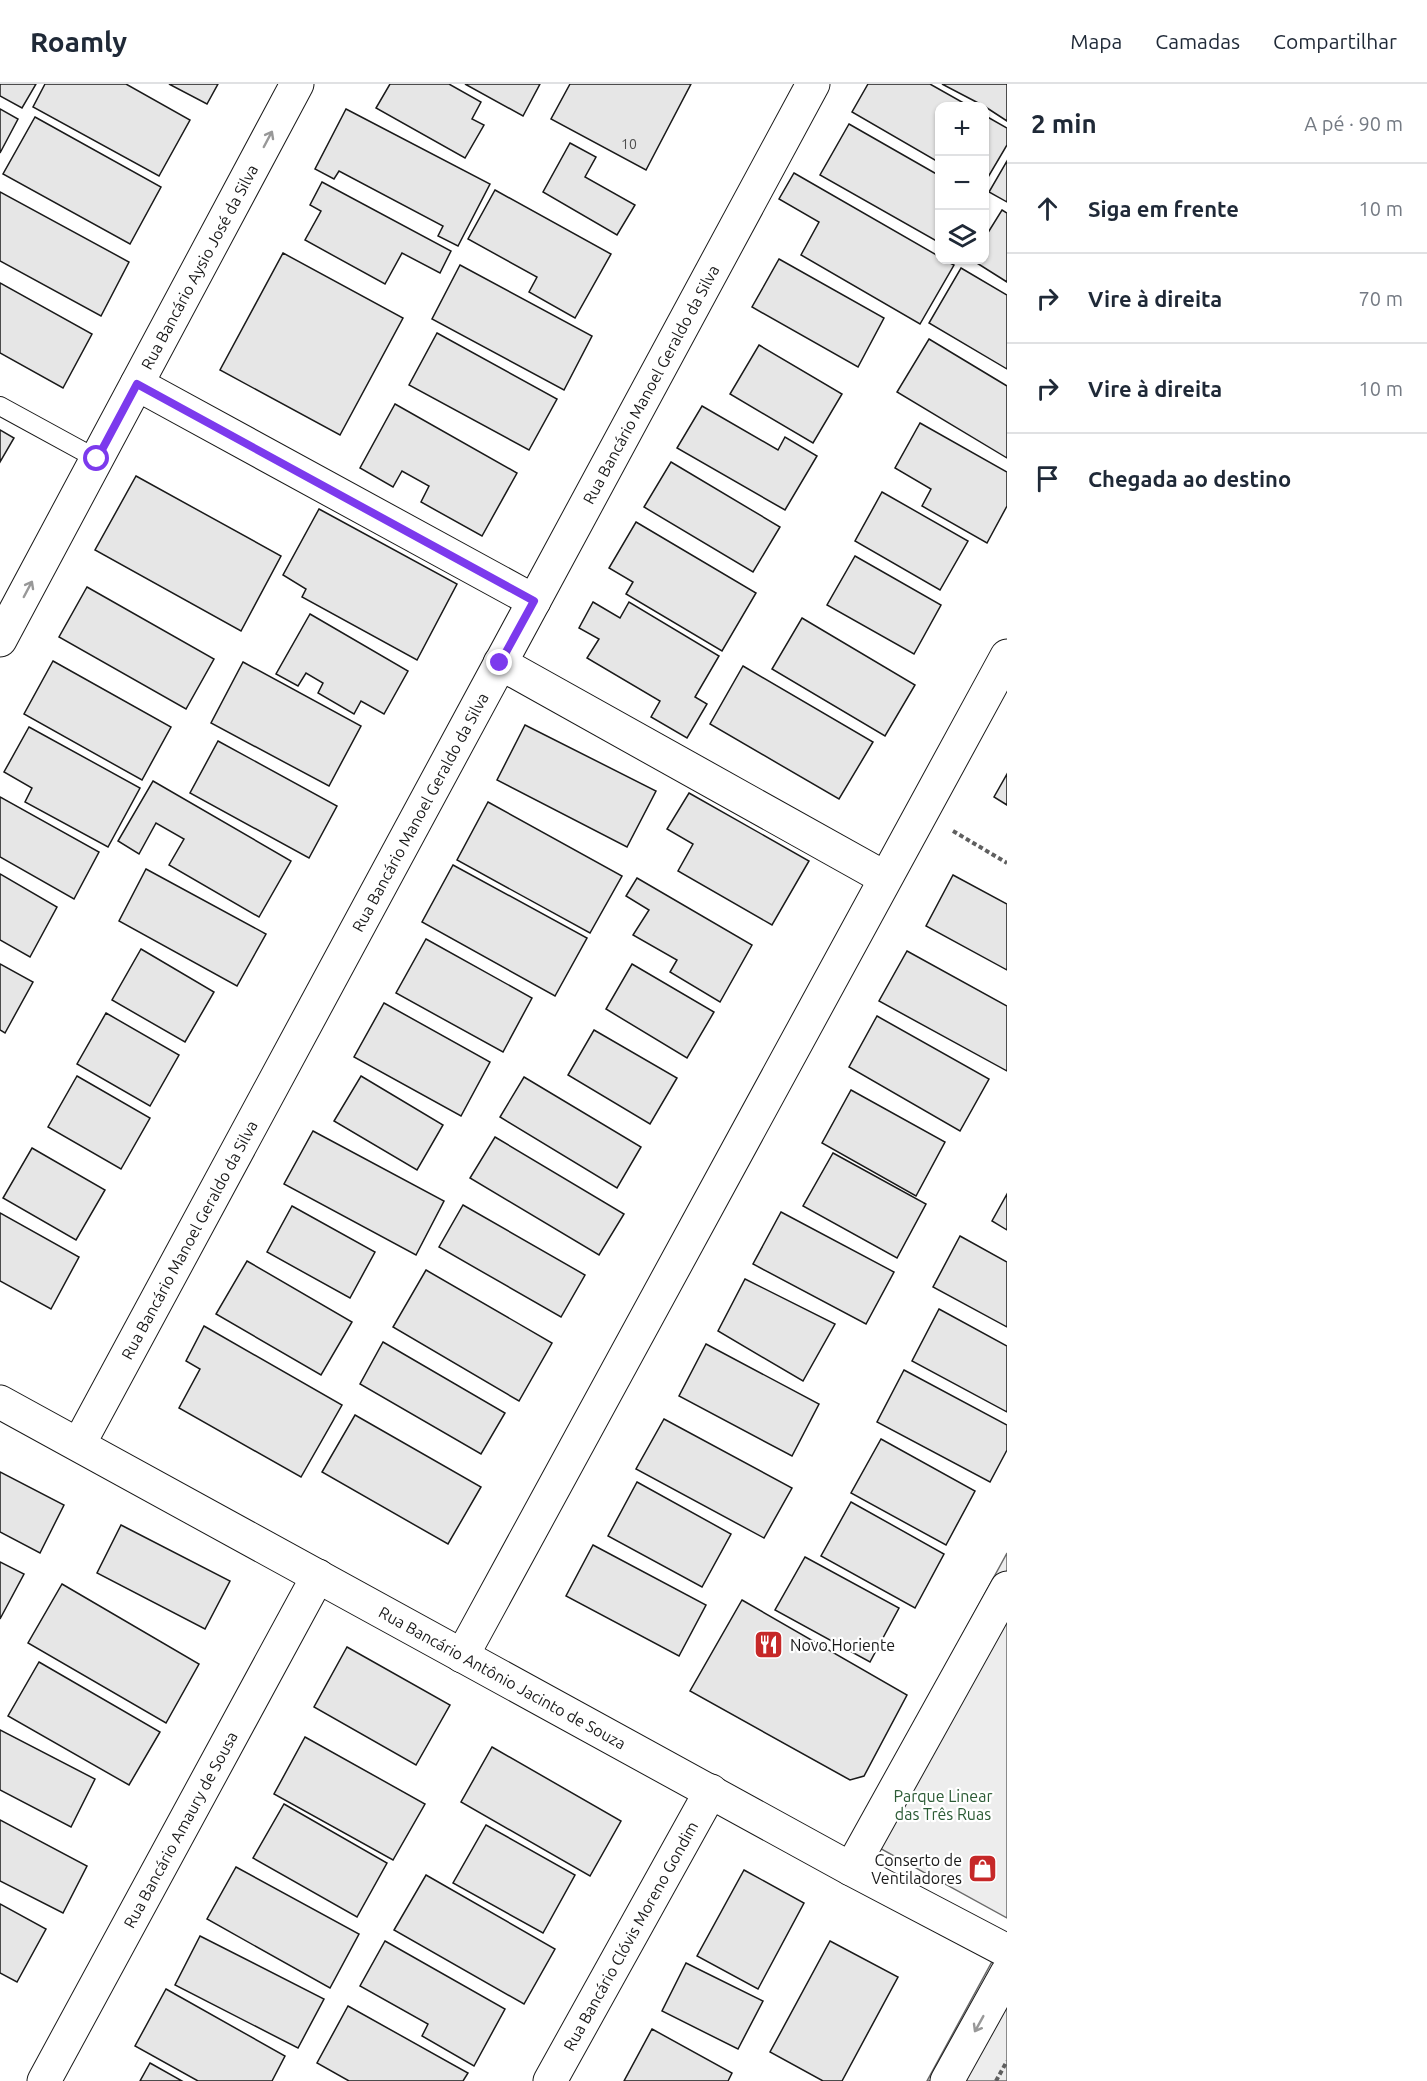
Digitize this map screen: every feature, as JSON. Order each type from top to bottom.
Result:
[{"type":"street","name":"Rua Bancário Aysio José da Silva","points":[[0,640],[297,84]]},
{"type":"street","name":"Rua Bancário Manoel Geraldo da Silva","points":[[79,1444],[813,84]]},
{"type":"street","points":[[137,384],[534,601]]},
{"type":"street","points":[[462,1656],[1007,656]]},
{"type":"street","points":[[500,663],[885,878]]},
{"type":"street","name":"Rua Bancário Antônio Jacinto de Souza","points":[[0,1402],[851,1869],[1007,1951]]},
{"type":"street","name":"Rua Bancário Amaury de Sousa","points":[[44,2081],[318,1576]]},
{"type":"street","points":[[851,1869],[1007,1588]]},
{"type":"street","name":"Rua Bancário Clóvis Moreno Gondim","points":[[550,2081],[711,1791]]},
{"type":"street","points":[[947,2081],[1007,1973]]},
{"type":"lane","points":[[0,406],[97,459]]},
{"type":"path","points":[[922,813],[1007,863]]},
{"type":"path","points":[[996,2081],[1007,2061]]},
{"type":"shaded area","name":"Parque Linear das Três Ruas","points":[[1007,1553],[1007,1918],[854,1834]]},
{"type":"shaded area","points":[[1007,1934],[1007,2081],[927,2081]]},
{"type":"building","points":[[0,84],[36,84],[22,108],[0,96]]},
{"type":"building","points":[[45,84],[126,84],[190,120],[159,176],[33,107]]},
{"type":"building","points":[[169,84],[218,84],[207,104]]},
{"type":"building","points":[[390,84],[449,84],[481,102],[472,119],[484,125],[465,158],[376,108]]},
{"type":"building","points":[[465,84],[540,84],[523,116]]},
{"type":"building","points":[[570,84],[691,84],[646,170],[551,119]]},
{"type":"building","points":[[868,84],[930,84],[962,102],[935,102],[935,160],[852,112]]},
{"type":"building","points":[[942,84],[1007,84],[1007,121],[989,109],[989,102],[976,102]]},
{"type":"building","points":[[0,109],[18,119],[0,153]]},
{"type":"building","points":[[346,109],[490,184],[458,246],[438,236],[443,226],[339,171],[334,179],[315,169]]},
{"type":"building","points":[[35,117],[161,187],[130,244],[3,174]]},
{"type":"building","points":[[989,118],[1007,128],[1007,145],[989,176]]},
{"type":"building","points":[[849,124],[935,173],[935,240],[820,175]]},
{"type":"building","points":[[570,143],[596,157],[585,177],[635,205],[617,235],[543,192]]},
{"type":"building","points":[[1007,161],[1007,202],[989,192]]},
{"type":"building","points":[[794,173],[935,254],[935,264],[954,265],[920,324],[801,255],[819,222],[779,199]]},
{"type":"building","points":[[322,182],[451,251],[440,273],[402,253],[385,284],[305,240],[321,211],[310,205]]},
{"type":"building","points":[[495,190],[611,254],[575,318],[529,292],[537,277],[468,239]]},
{"type":"building","points":[[0,192],[129,262],[101,316],[0,261]]},
{"type":"building","points":[[1002,210],[1007,213],[1007,282],[978,264],[989,264],[989,231]]},
{"type":"building","points":[[283,253],[403,318],[340,435],[220,370]]},
{"type":"building","points":[[779,259],[884,318],[858,367],[752,307]]},
{"type":"building","points":[[460,265],[592,336],[564,390],[432,319]]},
{"type":"building","points":[[961,268],[1007,295],[1007,369],[929,323]]},
{"type":"building","points":[[0,283],[92,334],[63,388],[0,353]]},
{"type":"building","points":[[437,333],[557,399],[529,450],[409,385]]},
{"type":"building","points":[[929,339],[1007,386],[1007,458],[897,392]]},
{"type":"building","points":[[759,345],[842,394],[813,443],[730,394]]},
{"type":"building","points":[[395,404],[517,473],[482,536],[421,502],[429,486],[402,471],[393,487],[360,468]]},
{"type":"building","points":[[702,406],[778,450],[785,437],[817,456],[785,510],[677,448]]},
{"type":"building","points":[[920,423],[1007,472],[1007,506],[987,543],[922,506],[931,489],[895,468]]},
{"type":"building","points":[[0,430],[14,438],[0,462]]},
{"type":"building","points":[[671,462],[780,527],[753,572],[644,507]]},
{"type":"building","points":[[136,476],[281,556],[241,631],[95,550]]},
{"type":"building","points":[[882,492],[968,541],[940,590],[855,541]]},
{"type":"building","points":[[319,509],[457,584],[417,660],[302,597],[306,589],[283,575]]},
{"type":"building","points":[[636,522],[756,593],[722,651],[626,594],[633,582],[609,568]]},
{"type":"building","points":[[855,556],[941,605],[914,654],[827,605]]},
{"type":"building","points":[[87,587],[214,659],[186,709],[59,637]]},
{"type":"building","points":[[593,602],[620,618],[629,602],[719,656],[695,697],[707,704],[687,738],[651,717],[660,701],[587,658],[599,639],[579,628]]},
{"type":"building","points":[[310,614],[408,671],[384,714],[361,701],[354,714],[318,693],[323,683],[306,673],[298,686],[276,674]]},
{"type":"building","points":[[802,618],[915,685],[885,736],[772,669]]},
{"type":"building","points":[[53,661],[171,727],[142,780],[24,714]]},
{"type":"building","points":[[243,662],[361,726],[329,786],[211,723]]},
{"type":"building","points":[[743,666],[873,742],[839,799],[710,724]]},
{"type":"building","points":[[525,725],[656,791],[627,847],[497,780]]},
{"type":"building","points":[[29,727],[140,788],[108,847],[25,802],[32,788],[4,772]]},
{"type":"building","points":[[218,741],[337,806],[309,858],[190,793]]},
{"type":"building","points":[[1007,774],[1007,805],[994,797]]},
{"type":"building","points":[[153,781],[291,861],[259,917],[169,865],[184,839],[156,823],[139,854],[118,841]]},
{"type":"building","points":[[689,793],[809,861],[772,925],[678,871],[693,844],[667,829]]},
{"type":"building","points":[[0,797],[99,852],[74,899],[0,857]]},
{"type":"building","points":[[488,802],[622,876],[590,933],[457,860]]},
{"type":"building","points":[[453,865],[587,938],[555,996],[422,922]]},
{"type":"building","points":[[146,869],[266,934],[237,986],[119,921]]},
{"type":"building","points":[[0,874],[57,907],[30,957],[0,940]]},
{"type":"building","points":[[953,875],[1007,904],[1007,970],[926,926]]},
{"type":"building","points":[[637,878],[752,945],[720,1002],[670,972],[677,960],[633,935],[649,910],[626,896]]},
{"type":"building","points":[[426,939],[532,998],[503,1052],[396,993]]},
{"type":"building","points":[[141,949],[214,992],[185,1042],[112,1000]]},
{"type":"building","points":[[907,951],[1007,1006],[1007,1071],[879,1001]]},
{"type":"building","points":[[0,964],[33,982],[5,1033],[0,1030]]},
{"type":"building","points":[[632,964],[714,1012],[687,1058],[606,1009]]},
{"type":"building","points":[[384,1003],[490,1062],[461,1116],[354,1057]]},
{"type":"building","points":[[106,1013],[179,1055],[150,1106],[77,1064]]},
{"type":"building","points":[[877,1016],[989,1079],[960,1131],[849,1067]]},
{"type":"building","points":[[594,1030],[677,1078],[650,1124],[568,1075]]},
{"type":"building","points":[[77,1076],[150,1118],[121,1169],[48,1127]]},
{"type":"building","points":[[361,1076],[443,1125],[417,1170],[334,1121]]},
{"type":"building","points":[[524,1077],[641,1147],[617,1188],[500,1117]]},
{"type":"building","points":[[851,1090],[945,1142],[916,1196],[822,1143]]},
{"type":"building","points":[[313,1131],[444,1201],[416,1255],[284,1184]]},
{"type":"building","points":[[495,1137],[624,1214],[599,1255],[470,1178]]},
{"type":"building","points":[[32,1148],[105,1190],[76,1240],[3,1198]]},
{"type":"building","points":[[833,1153],[926,1204],[897,1258],[803,1206]]},
{"type":"building","points":[[1007,1194],[1007,1230],[992,1221]]},
{"type":"building","points":[[463,1205],[585,1275],[561,1317],[439,1247]]},
{"type":"building","points":[[292,1206],[375,1252],[350,1298],[267,1252]]},
{"type":"building","points":[[781,1212],[894,1272],[866,1324],[753,1264]]},
{"type":"building","points":[[0,1213],[79,1257],[51,1309],[0,1281]]},
{"type":"building","points":[[960,1236],[1007,1262],[1007,1327],[933,1287]]},
{"type":"building","points":[[247,1261],[352,1322],[321,1375],[216,1314]]},
{"type":"building","points":[[426,1270],[552,1343],[519,1401],[393,1327]]},
{"type":"building","points":[[745,1279],[835,1324],[803,1381],[718,1331]]},
{"type":"building","points":[[939,1309],[1007,1346],[1007,1412],[912,1361]]},
{"type":"building","points":[[204,1326],[342,1405],[301,1477],[179,1408],[200,1369],[186,1361]]},
{"type":"building","points":[[383,1342],[505,1413],[481,1454],[360,1384]]},
{"type":"building","points":[[706,1344],[819,1404],[792,1456],[679,1396]]},
{"type":"building","points":[[904,1370],[1007,1425],[1007,1450],[990,1482],[877,1422]]},
{"type":"building","points":[[355,1415],[481,1487],[448,1544],[322,1472]]},
{"type":"building","points":[[664,1419],[792,1488],[764,1538],[636,1469]]},
{"type":"building","points":[[881,1439],[975,1491],[946,1545],[851,1493]]},
{"type":"building","points":[[0,1472],[64,1505],[40,1553],[0,1532]]},
{"type":"building","points":[[637,1482],[731,1534],[702,1587],[608,1536]]},
{"type":"building","points":[[851,1502],[944,1554],[915,1608],[821,1556]]},
{"type":"building","points":[[121,1525],[230,1581],[205,1629],[97,1573]]},
{"type":"building","points":[[593,1545],[706,1605],[679,1656],[566,1596]]},
{"type":"building","points":[[805,1557],[899,1608],[870,1662],[775,1610]]},
{"type":"building","points":[[0,1562],[24,1574],[0,1619]]},
{"type":"building","points":[[62,1584],[199,1664],[166,1723],[28,1643]]},
{"type":"building","name":"Novo Horiente","points":[[742,1600],[907,1695],[864,1776],[850,1780],[690,1691]]},
{"type":"building","points":[[347,1647],[450,1705],[416,1765],[314,1707]]},
{"type":"building","points":[[39,1662],[160,1732],[129,1785],[8,1716]]},
{"type":"building","points":[[0,1730],[95,1779],[71,1827],[0,1790]]},
{"type":"building","points":[[305,1737],[425,1804],[393,1860],[274,1794]]},
{"type":"building","points":[[492,1747],[621,1821],[590,1876],[461,1802]]},
{"type":"building","points":[[284,1804],[387,1863],[357,1917],[253,1858]]},
{"type":"building","points":[[0,1820],[87,1866],[63,1913],[0,1881]]},
{"type":"building","points":[[486,1825],[575,1875],[543,1933],[453,1883]]},
{"type":"building","points":[[236,1867],[359,1934],[330,1988],[207,1919]]},
{"type":"building","points":[[744,1870],[804,1903],[758,1989],[697,1956]]},
{"type":"building","points":[[426,1875],[555,1949],[524,2004],[394,1930]]},
{"type":"building","points":[[0,1904],[46,1929],[17,1982],[0,1973]]},
{"type":"building","points":[[200,1936],[324,1999],[298,2048],[175,1985]]},
{"type":"building","points":[[385,1941],[505,2009],[474,2066],[422,2036],[428,2024],[360,1986]]},
{"type":"building","points":[[830,1941],[898,1977],[842,2081],[823,2081],[770,2052]]},
{"type":"building","points":[[686,1963],[763,2001],[738,2049],[662,2011]]},
{"type":"building","points":[[166,1989],[285,2056],[272,2081],[198,2081],[135,2046]]},
{"type":"building","points":[[348,2006],[468,2073],[463,2081],[349,2081],[317,2063]]},
{"type":"building","points":[[652,2029],[732,2073],[728,2081],[624,2081]]},
{"type":"building","points":[[150,2063],[182,2081],[140,2081]]},
{"type":"place","name":"Novo Horiente","points":[[769,1645]]},
{"type":"place","name":"Conserto de Ventiladores","points":[[983,1869]]},
{"type":"route","points":[[97,459],[137,384],[534,601],[500,663]]}]
